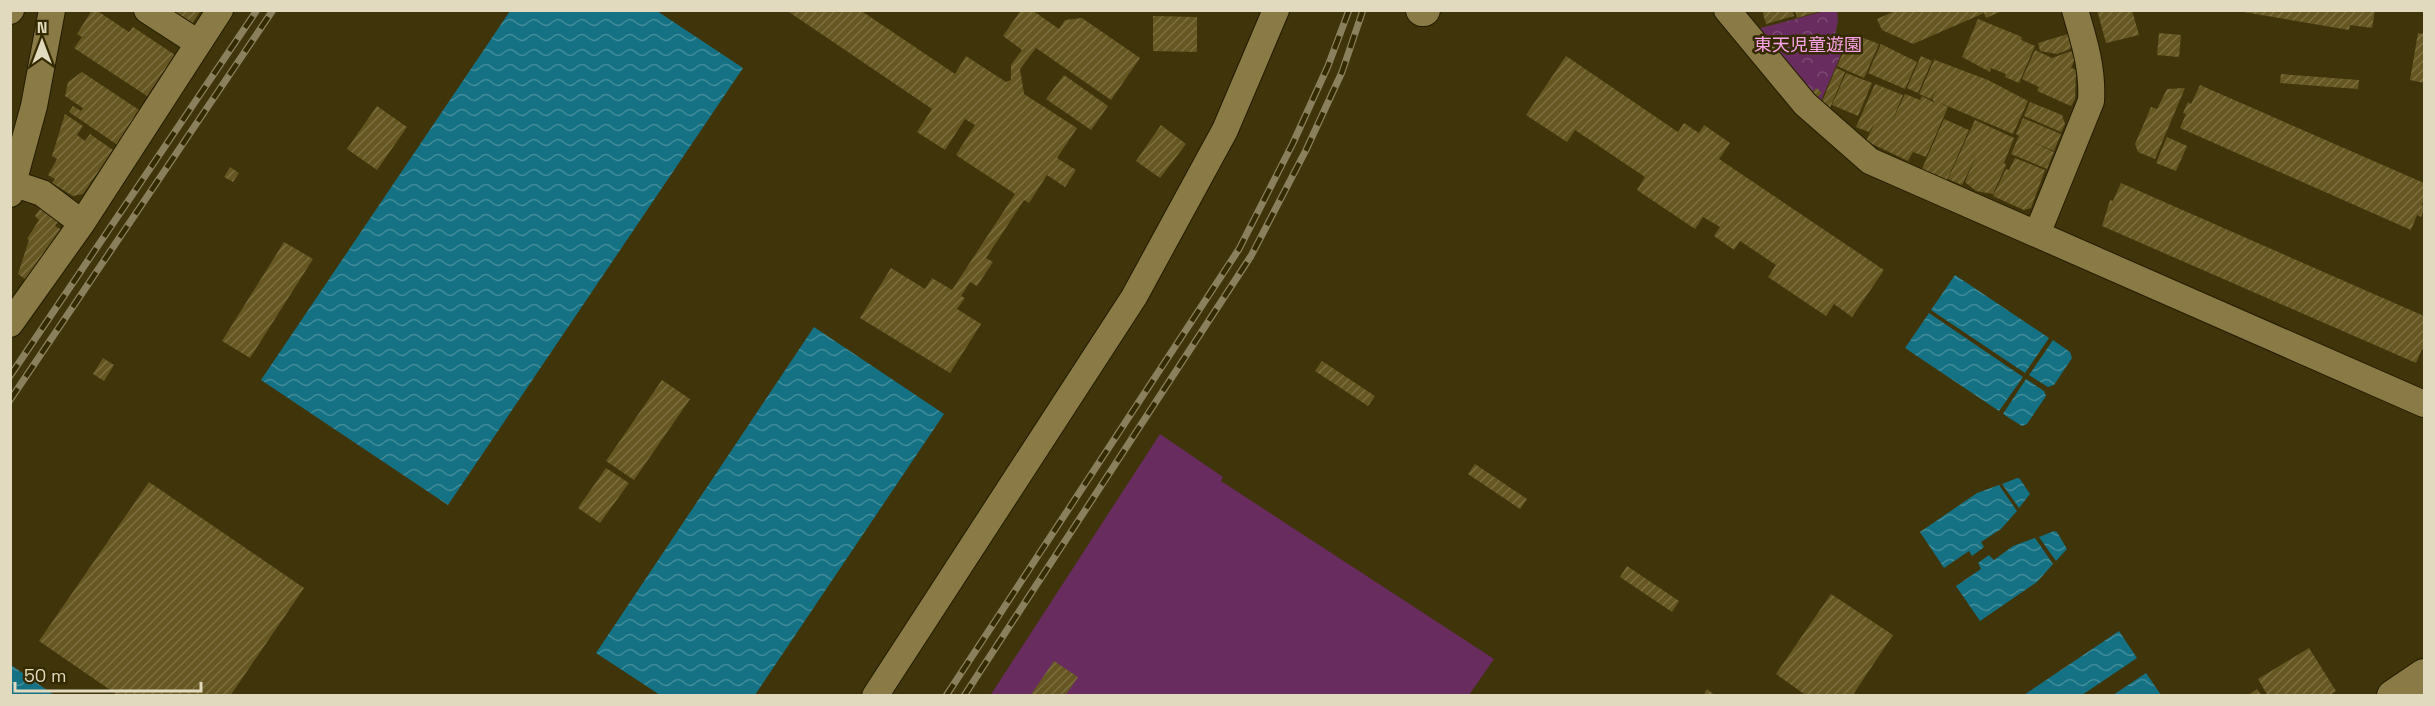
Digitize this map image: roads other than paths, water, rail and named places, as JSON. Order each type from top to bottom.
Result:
[{"type":"street","points":[[52,10],[34,106],[13,189],[42,193],[82,223]]},
{"type":"street","points":[[147,10],[198,43]]},
{"type":"street","points":[[10,324],[82,223],[220,10]]},
{"type":"street","points":[[875,696],[1134,297],[1224,130],[1276,10]]},
{"type":"street","points":[[1727,10],[1805,104],[1870,160],[2424,404]]},
{"type":"street","points":[[2037,234],[2091,101],[2090,61],[2075,10]]},
{"type":"street","points":[[2393,696],[2424,675]]},
{"type":"water","points":[[510,11],[657,11],[743,68],[448,505],[261,380]]},
{"type":"water","points":[[1955,275],[2049,338],[2025,373],[1931,310]]},
{"type":"water","points":[[1929,313],[2023,377],[1999,411],[1905,348]]},
{"type":"water","points":[[814,327],[944,414],[755,695],[660,695],[596,653]]},
{"type":"water","points":[[2053,340],[2070,352],[2072,358],[2054,385],[2048,387],[2029,375]]},
{"type":"water","points":[[2026,379],[2044,391],[2046,396],[2027,424],[2022,426],[2003,414]]},
{"type":"water","points":[[2017,478],[2030,494],[2019,508],[2002,484]]},
{"type":"water","points":[[1999,485],[2017,511],[2001,529],[1981,542],[1984,547],[1972,556],[1969,551],[1944,568],[1920,532],[1977,493]]},
{"type":"water","points":[[2057,532],[2067,549],[2056,561],[2039,537]]},
{"type":"water","points":[[2035,538],[2053,564],[2037,582],[1980,621],[1956,586],[1981,569],[1978,563],[1989,555],[1994,560],[2013,546]]},
{"type":"water","points":[[2119,631],[2137,658],[2082,695],[2024,695]]},
{"type":"water","points":[[11,665],[54,695],[11,695]]},
{"type":"water","points":[[2146,673],[2161,695],[2113,695]]},
{"type":"railway","points":[[10,376],[257,10]]},
{"type":"railway","points":[[10,400],[273,10]]},
{"type":"railway","points":[[946,696],[1239,249],[1293,143],[1328,66],[1349,10]]},
{"type":"railway","points":[[964,696],[1251,256],[1306,150],[1342,72],[1363,10]]},
{"type":"park label","name":"東天児童遊園","points":[[1808,44]]}]
